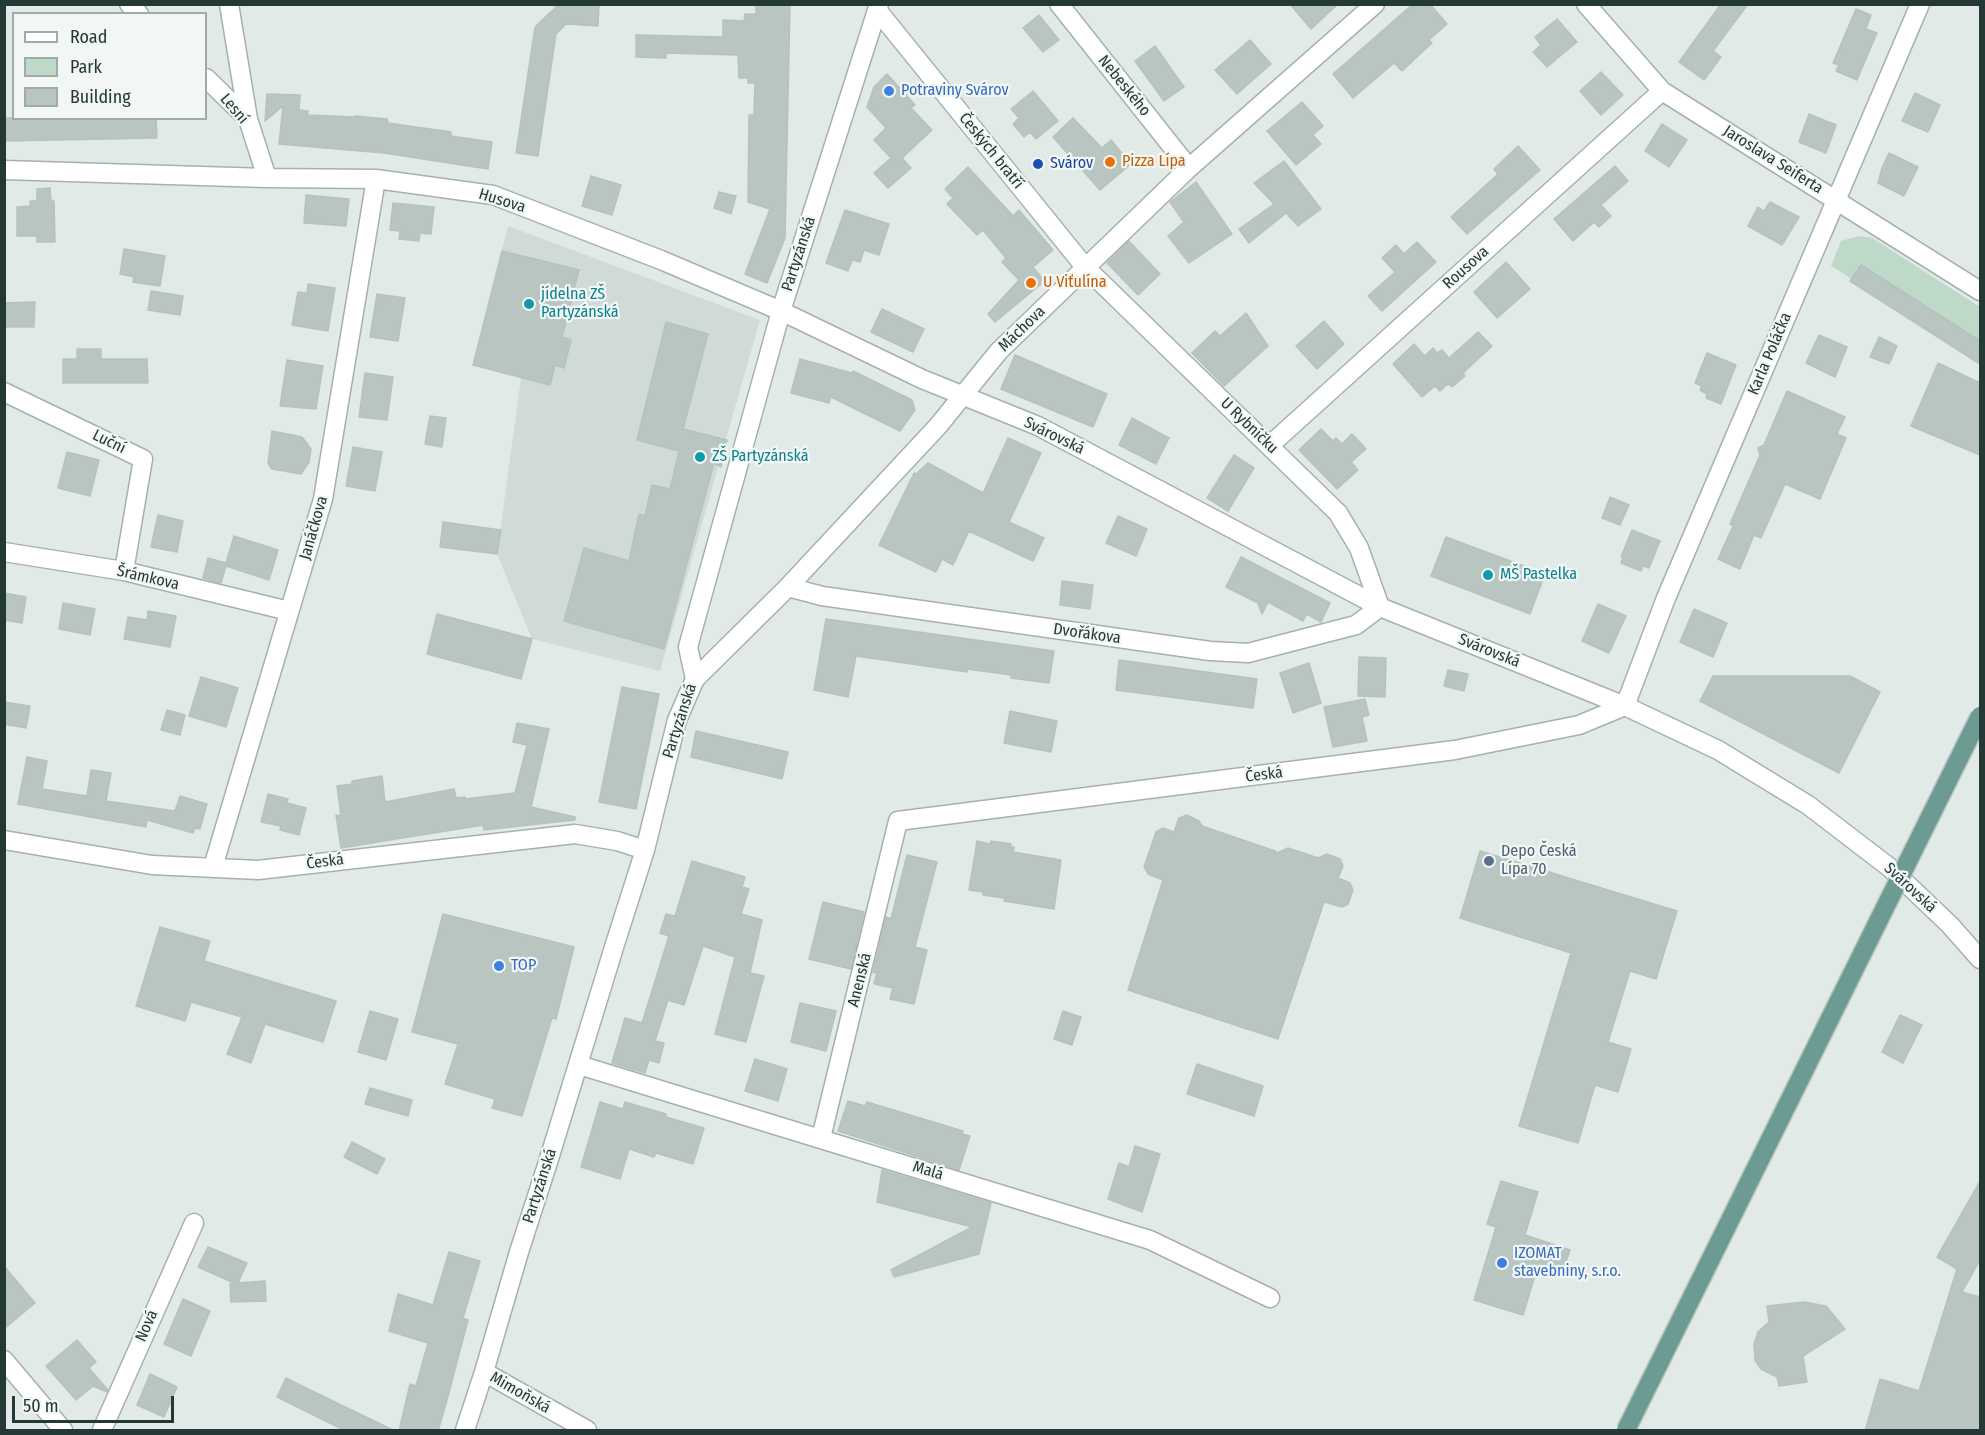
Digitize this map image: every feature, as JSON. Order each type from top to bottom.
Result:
[{"type":"main road","points":[[1626,1431],[1980,716]]},
{"type":"street","points":[[229,4],[248,119]]},
{"type":"street","name":"Nebeského","points":[[1059,4],[1190,168]]},
{"type":"street","name":"Máchova","points":[[695,680],[788,587],[938,426],[999,351],[1190,168],[1375,4]]},
{"type":"street","name":"Jaroslava Seiferta","points":[[1586,4],[1662,91],[1980,291]]},
{"type":"street","name":"Karla Poláčka","points":[[1625,706],[1666,598],[1920,4]]},
{"type":"street","name":"Českých bratří","points":[[879,8],[1085,267]]},
{"type":"street","name":"Partyzánská","points":[[465,1431],[645,850],[677,720],[695,680],[688,647],[781,311],[879,8]]},
{"type":"street","name":"Lesní","points":[[207,79],[248,119],[267,178]]},
{"type":"street","name":"Rousova","points":[[1269,446],[1662,91]]},
{"type":"street","name":"Husova","points":[[4,170],[376,179],[494,195],[661,260],[781,311],[962,396]]},
{"type":"street","name":"Janáčkova","points":[[213,867],[323,499],[376,179]]},
{"type":"street","name":"U Rybníčku","points":[[1085,267],[1338,513],[1359,548],[1380,607]]},
{"type":"street","name":"Luční","points":[[4,392],[143,459],[124,571]]},
{"type":"street","name":"Svárovská","points":[[962,396],[1038,426],[1380,607],[1625,706],[1718,750],[1808,805],[1889,867],[1950,925],[1980,959]]},
{"type":"street","name":"Šrámkova","points":[[4,552],[124,571],[289,612]]},
{"type":"street","name":"Dvořákova","points":[[788,587],[834,598],[1210,651],[1248,652],[1356,625],[1380,607]]},
{"type":"street","name":"Česká","points":[[898,821],[1455,750],[1579,725],[1625,706]]},
{"type":"street","name":"Anenská","points":[[821,1138],[898,821]]},
{"type":"street","name":"Česká","points":[[4,840],[152,865],[258,870],[575,834],[616,841],[645,850]]},
{"type":"street","name":"Malá","points":[[579,1065],[1150,1240],[1270,1298]]},
{"type":"street","name":"Nová","points":[[102,1431],[194,1223]]},
{"type":"street","points":[[4,1360],[63,1431]]},
{"type":"street","name":"Mimoňská","points":[[484,1372],[587,1431]]},
{"type":"shaded area","points":[[508,226],[760,320],[660,671],[532,639],[497,554],[521,378],[473,365]]},
{"type":"green space","points":[[1858,236],[1872,238],[1980,307],[1980,341],[1861,265],[1852,279],[1831,266],[1841,241]]},
{"type":"building","points":[[559,4],[599,4],[598,26],[566,24],[556,34],[538,156],[516,153],[535,27]]},
{"type":"building","points":[[756,4],[790,4],[785,238],[767,283],[745,274],[770,209],[748,202],[749,115],[754,115],[755,83],[748,83],[748,78],[739,78],[738,55],[666,53],[666,58],[636,57],[636,35],[723,37],[723,20],[744,21],[745,14],[756,14]]},
{"type":"building","points":[[1290,4],[1338,4],[1311,29]]},
{"type":"building","points":[[1413,4],[1430,4],[1447,24],[1429,40],[1432,43],[1402,71],[1394,63],[1353,98],[1333,74]]},
{"type":"building","points":[[1721,4],[1748,4],[1713,51],[1721,57],[1704,80],[1679,62]]},
{"type":"building","points":[[1856,9],[1871,15],[1866,29],[1877,33],[1857,80],[1836,71],[1839,65],[1833,63]]},
{"type":"building","points":[[1039,15],[1059,40],[1043,52],[1023,28]]},
{"type":"building","points":[[1557,19],[1577,42],[1547,67],[1533,52],[1541,45],[1535,37]]},
{"type":"building","points":[[1250,40],[1271,64],[1237,94],[1215,70]]},
{"type":"building","points":[[1155,46],[1184,87],[1164,101],[1135,61]]},
{"type":"building","points":[[1601,72],[1623,95],[1601,115],[1580,91]]},
{"type":"building","points":[[887,74],[915,105],[911,108],[932,130],[902,158],[911,168],[888,188],[874,173],[891,158],[874,140],[886,128],[867,107],[874,87]]},
{"type":"building","points":[[1033,91],[1058,121],[1036,139],[1030,132],[1024,137],[1013,124],[1019,118],[1011,109]]},
{"type":"building","points":[[1915,93],[1940,105],[1928,132],[1902,121]]},
{"type":"building","points":[[267,94],[300,95],[299,110],[308,111],[308,115],[387,119],[388,123],[451,132],[451,136],[492,142],[488,169],[384,153],[279,144],[283,106],[265,121]]},
{"type":"building","points":[[1302,102],[1323,126],[1313,135],[1321,144],[1296,165],[1267,131]]},
{"type":"building","points":[[1809,114],[1836,125],[1826,153],[1799,142]]},
{"type":"building","points":[[4,118],[12,118],[12,120],[156,120],[157,138],[4,141]]},
{"type":"building","points":[[1073,118],[1102,148],[1111,140],[1131,164],[1100,190],[1053,137]]},
{"type":"building","points":[[1662,124],[1687,140],[1669,167],[1645,151]]},
{"type":"building","points":[[1518,146],[1540,170],[1467,234],[1451,217],[1498,174],[1494,169]]},
{"type":"building","points":[[1889,153],[1918,167],[1904,196],[1878,183]]},
{"type":"building","points":[[1284,161],[1321,209],[1298,226],[1286,213],[1249,243],[1239,229],[1274,204],[1254,183]]},
{"type":"building","points":[[1615,166],[1628,181],[1601,205],[1611,216],[1599,227],[1594,222],[1573,241],[1554,219]]},
{"type":"building","points":[[968,167],[1013,216],[1019,210],[1053,250],[1033,267],[1043,279],[1041,284],[995,322],[988,314],[1019,280],[1002,262],[1006,258],[983,230],[977,235],[947,204],[953,198],[945,189]]},
{"type":"building","points":[[591,176],[621,185],[612,215],[582,206]]},
{"type":"building","points":[[1196,182],[1232,234],[1189,263],[1168,236],[1184,222],[1170,202]]},
{"type":"building","points":[[50,188],[51,201],[54,201],[55,242],[37,242],[37,236],[17,236],[17,207],[30,206],[30,201],[37,201],[37,189]]},
{"type":"building","points":[[719,192],[736,196],[731,214],[714,208]]},
{"type":"building","points":[[306,195],[349,199],[346,226],[304,223]]},
{"type":"building","points":[[1770,202],[1799,217],[1782,245],[1748,226],[1758,207],[1764,211]]},
{"type":"building","points":[[393,203],[434,207],[431,234],[420,233],[419,241],[399,239],[400,231],[390,230]]},
{"type":"building","points":[[845,210],[889,224],[879,255],[864,250],[860,262],[852,260],[848,271],[826,263]]},
{"type":"building","points":[[1129,241],[1160,274],[1138,295],[1107,263]]},
{"type":"building","points":[[1417,242],[1436,262],[1382,311],[1368,296],[1395,272],[1382,258],[1396,245],[1404,254]]},
{"type":"building","points":[[124,249],[165,256],[160,286],[133,282],[134,277],[120,274]]},
{"type":"building","name":"jídelna ZŠ Partyzánská","points":[[502,251],[579,270],[562,337],[571,340],[564,368],[555,365],[550,385],[473,365]]},
{"type":"building","points":[[1506,262],[1530,289],[1497,318],[1474,292]]},
{"type":"building","points":[[1861,265],[1980,341],[1980,364],[1850,281]]},
{"type":"building","points":[[308,284],[335,288],[328,331],[292,325],[298,292],[307,293]]},
{"type":"building","points":[[151,291],[183,296],[180,315],[148,310]]},
{"type":"building","points":[[377,294],[405,298],[398,341],[370,337]]},
{"type":"building","points":[[35,302],[34,327],[4,327],[4,303]]},
{"type":"building","points":[[882,309],[924,329],[913,352],[871,332]]},
{"type":"building","points":[[1246,313],[1268,346],[1224,386],[1192,353],[1215,331],[1220,336]]},
{"type":"building","points":[[1324,321],[1344,344],[1317,369],[1296,346]]},
{"type":"building","points":[[666,322],[708,334],[683,429],[727,440],[721,467],[714,463],[664,649],[564,621],[584,548],[629,561],[639,514],[645,516],[652,485],[670,489],[679,451],[637,440]]},
{"type":"building","points":[[1478,332],[1492,346],[1463,373],[1465,376],[1452,387],[1448,384],[1440,391],[1435,386],[1422,397],[1393,364],[1414,344],[1425,356],[1433,348],[1437,353],[1442,350],[1449,358]]},
{"type":"building","points":[[1819,335],[1847,347],[1835,377],[1806,363]]},
{"type":"building","points":[[1879,337],[1897,346],[1889,364],[1870,357]]},
{"type":"building","points":[[77,349],[101,349],[101,359],[147,359],[148,383],[63,383],[63,359],[77,359]]},
{"type":"building","points":[[1707,353],[1736,365],[1721,404],[1706,398],[1707,394],[1700,390],[1702,386],[1695,383]]},
{"type":"building","points":[[1015,355],[1107,394],[1093,427],[1001,389]]},
{"type":"building","points":[[800,359],[852,373],[853,371],[912,400],[915,410],[900,431],[831,397],[829,403],[791,393]]},
{"type":"building","points":[[287,360],[323,366],[316,409],[280,406]]},
{"type":"building","points":[[1938,363],[1980,383],[1980,455],[1911,426]]},
{"type":"building","points":[[365,373],[393,377],[387,420],[359,417]]},
{"type":"building","points":[[1787,391],[1845,417],[1837,434],[1846,438],[1820,499],[1785,484],[1761,538],[1754,535],[1740,569],[1718,559],[1733,526],[1730,524],[1760,455],[1758,448],[1764,445]]},
{"type":"building","points":[[430,416],[446,418],[442,447],[425,444]]},
{"type":"building","points":[[1132,418],[1169,438],[1156,464],[1119,445]]},
{"type":"building","points":[[1321,429],[1333,441],[1336,438],[1342,444],[1352,434],[1366,449],[1351,462],[1358,470],[1337,489],[1299,450]]},
{"type":"building","points":[[272,431],[302,437],[311,449],[309,462],[301,474],[272,469],[268,463]]},
{"type":"building","points":[[1008,438],[1041,453],[1009,522],[1044,538],[1033,561],[969,531],[953,565],[942,559],[936,572],[879,545],[914,473],[916,474],[928,463],[983,493]]},
{"type":"building","points":[[353,447],[382,452],[375,491],[346,486]]},
{"type":"building","points":[[67,452],[99,460],[90,496],[58,488]]},
{"type":"building","points":[[1234,455],[1254,468],[1228,511],[1207,498]]},
{"type":"building","points":[[1610,497],[1629,505],[1620,525],[1602,518]]},
{"type":"building","points":[[158,515],[183,521],[177,552],[151,547]]},
{"type":"building","points":[[1118,516],[1147,529],[1136,556],[1106,543]]},
{"type":"building","points":[[443,522],[501,530],[497,554],[440,547]]},
{"type":"building","points":[[1632,530],[1660,541],[1649,568],[1643,566],[1641,571],[1621,563],[1623,558],[1621,557]]},
{"type":"building","points":[[234,536],[278,550],[269,580],[226,566],[221,583],[203,578],[208,558],[226,563]]},
{"type":"building","name":"MŠ Pastelka","points":[[1446,537],[1545,574],[1530,614],[1431,576]]},
{"type":"building","points":[[1241,557],[1330,603],[1321,622],[1307,614],[1303,621],[1268,602],[1262,614],[1258,603],[1226,587]]},
{"type":"building","points":[[1062,581],[1093,585],[1090,609],[1060,605]]},
{"type":"building","points":[[4,593],[26,597],[22,623],[4,620]]},
{"type":"building","points":[[63,603],[95,609],[90,635],[59,629]]},
{"type":"building","points":[[1598,604],[1626,616],[1609,653],[1582,641]]},
{"type":"building","points":[[1694,609],[1727,623],[1713,657],[1680,642]]},
{"type":"building","points":[[148,611],[176,616],[170,647],[124,639],[128,617],[147,620]]},
{"type":"building","points":[[437,614],[532,639],[521,679],[427,654]]},
{"type":"building","points":[[826,619],[1054,651],[1049,683],[1011,678],[1011,675],[967,669],[967,672],[856,656],[848,697],[814,690]]},
{"type":"building","points":[[1359,657],[1386,658],[1385,697],[1358,696]]},
{"type":"building","points":[[1119,660],[1257,679],[1253,708],[1116,690]]},
{"type":"building","points":[[1309,663],[1321,703],[1293,713],[1280,673]]},
{"type":"building","points":[[1448,670],[1468,674],[1464,691],[1444,686]]},
{"type":"building","points":[[1713,676],[1850,676],[1880,692],[1839,773],[1700,701]]},
{"type":"building","points":[[201,677],[238,688],[226,727],[189,716]]},
{"type":"building","points":[[622,687],[659,694],[636,809],[599,802]]},
{"type":"building","points":[[1365,699],[1369,715],[1362,717],[1367,741],[1333,747],[1324,707]]},
{"type":"building","points":[[4,702],[30,706],[26,728],[4,724]]},
{"type":"building","points":[[167,710],[185,715],[180,735],[161,730]]},
{"type":"building","points":[[1010,711],[1057,721],[1051,752],[1004,743]]},
{"type":"building","points":[[517,723],[549,729],[531,807],[575,817],[575,820],[484,830],[483,825],[341,848],[336,815],[341,816],[337,786],[352,784],[352,781],[382,776],[385,802],[454,789],[456,798],[465,797],[465,799],[515,793],[527,745],[513,742]]},
{"type":"building","points":[[696,731],[788,752],[782,779],[691,757]]},
{"type":"building","points":[[27,757],[47,761],[42,789],[87,796],[91,770],[111,773],[106,801],[175,811],[180,796],[207,804],[200,829],[195,828],[193,833],[147,820],[146,827],[18,804]]},
{"type":"building","points":[[268,794],[288,799],[287,803],[306,808],[299,835],[280,830],[281,826],[261,822]]},
{"type":"building","points":[[1187,815],[1199,821],[1202,826],[1277,853],[1288,848],[1318,858],[1327,854],[1340,859],[1343,866],[1338,878],[1350,883],[1353,890],[1348,904],[1342,907],[1324,902],[1278,1039],[1128,990],[1163,880],[1148,874],[1144,867],[1156,832],[1163,828],[1174,832],[1179,818]]},
{"type":"building","points":[[977,841],[990,844],[991,841],[1011,844],[1010,847],[1014,847],[1013,852],[1061,860],[1054,909],[1004,901],[1004,898],[969,890]]},
{"type":"building","points":[[1480,851],[1677,911],[1656,979],[1630,971],[1608,1042],[1631,1049],[1618,1092],[1595,1085],[1578,1143],[1519,1126],[1571,953],[1460,918]]},
{"type":"building","points":[[907,855],[937,862],[915,947],[927,950],[914,1004],[890,999],[893,988],[874,984],[877,972],[873,973],[886,917],[891,919]]},
{"type":"building","points":[[692,861],[745,877],[742,887],[749,889],[741,914],[762,920],[750,973],[764,976],[746,1042],[715,1034],[735,957],[703,946],[684,1005],[668,1000],[655,1041],[664,1043],[659,1063],[649,1060],[645,1073],[612,1063],[625,1018],[642,1023],[669,936],[660,933],[666,914],[675,916]]},
{"type":"building","points":[[823,902],[864,912],[851,969],[809,959]]},
{"type":"building","name":"TOP","points":[[443,914],[574,947],[556,1019],[552,1018],[522,1116],[492,1108],[495,1099],[445,1084],[458,1044],[412,1032]]},
{"type":"building","points":[[160,927],[210,941],[204,961],[336,1001],[323,1042],[265,1024],[251,1063],[227,1054],[242,1017],[191,1002],[185,1021],[136,1006]]},
{"type":"building","points":[[800,1003],[836,1011],[826,1051],[791,1042]]},
{"type":"building","points":[[370,1011],[398,1019],[386,1060],[358,1052]]},
{"type":"building","points":[[1063,1011],[1081,1017],[1072,1045],[1054,1039]]},
{"type":"building","points":[[1900,1015],[1922,1025],[1903,1063],[1882,1052]]},
{"type":"building","points":[[755,1059],[787,1069],[778,1101],[745,1091]]},
{"type":"building","points":[[1197,1064],[1263,1086],[1254,1116],[1187,1094]]},
{"type":"building","points":[[370,1088],[412,1100],[408,1116],[365,1104]]},
{"type":"building","points":[[848,1101],[865,1106],[867,1102],[963,1131],[962,1134],[970,1136],[959,1170],[838,1131]]},
{"type":"building","points":[[600,1102],[623,1109],[625,1102],[704,1128],[693,1164],[656,1153],[654,1157],[629,1149],[620,1179],[581,1167]]},
{"type":"building","points":[[352,1142],[385,1159],[377,1174],[344,1157]]},
{"type":"building","points":[[1135,1146],[1160,1154],[1142,1212],[1108,1199],[1119,1163],[1129,1167]]},
{"type":"building","points":[[882,1170],[991,1203],[979,1254],[894,1277],[891,1270],[972,1227],[877,1202]]},
{"type":"building","points":[[1501,1181],[1538,1192],[1525,1235],[1570,1250],[1561,1277],[1537,1269],[1523,1315],[1474,1300],[1496,1227],[1487,1224]]},
{"type":"building","points":[[1980,1181],[1980,1260],[1962,1292],[1980,1297],[1980,1431],[1865,1431],[1880,1379],[1919,1391],[1957,1269],[1937,1257]]},
{"type":"building","points":[[208,1247],[247,1263],[238,1283],[265,1281],[266,1301],[231,1302],[230,1284],[234,1283],[198,1267]]},
{"type":"building","points":[[449,1252],[480,1261],[463,1318],[468,1320],[447,1400],[438,1431],[399,1431],[410,1384],[416,1386],[428,1343],[389,1331],[398,1294],[433,1305]]},
{"type":"building","points":[[4,1266],[35,1303],[4,1329]]},
{"type":"building","points":[[183,1299],[210,1311],[191,1356],[164,1344]]},
{"type":"building","points":[[1804,1302],[1826,1306],[1845,1329],[1803,1356],[1807,1382],[1779,1386],[1777,1377],[1761,1369],[1755,1360],[1754,1344],[1758,1332],[1769,1322],[1767,1306]]},
{"type":"building","points":[[77,1340],[96,1362],[89,1368],[108,1390],[107,1392],[93,1386],[76,1400],[46,1366]]},
{"type":"building","points":[[150,1374],[177,1387],[164,1417],[137,1405]]},
{"type":"building","points":[[286,1378],[395,1431],[346,1431],[277,1397]]},
{"type":"place","name":"Potraviny Svárov","points":[[889,91]]},
{"type":"place","name":"Pizza Lípa","points":[[1110,162]]},
{"type":"place","name":"Svárov","points":[[1038,164]]},
{"type":"place","name":"U Viťulína","points":[[1031,283]]},
{"type":"place","name":"jídelna ZŠ Partyzánská","points":[[529,304]]},
{"type":"place","name":"ZŠ Partyzánská","points":[[700,457]]},
{"type":"place","name":"MŠ Pastelka","points":[[1488,575]]},
{"type":"place","name":"Depo Česká Lípa 70","points":[[1489,861]]},
{"type":"place","name":"TOP","points":[[499,966]]},
{"type":"place","name":"IZOMAT stavebniny, s.r.o.","points":[[1502,1263]]}]
